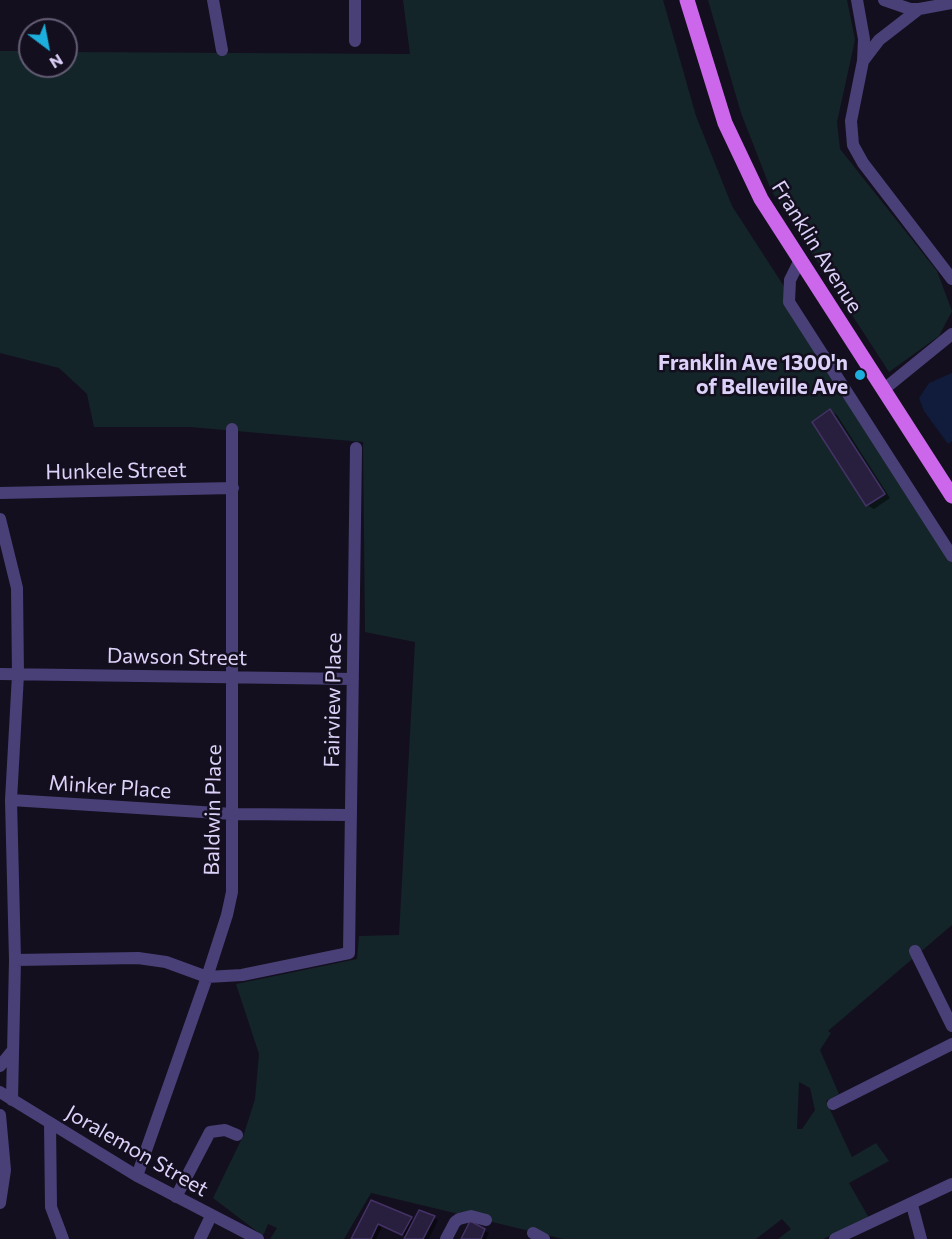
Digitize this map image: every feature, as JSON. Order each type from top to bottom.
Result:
[{"type":"main road","name":"Franklin Avenue","points":[[687,0],[725,123],[761,199],[952,496]]},
{"type":"street","points":[[213,0],[222,50]]},
{"type":"street","points":[[355,0],[355,41]]},
{"type":"street","points":[[857,0],[864,39],[863,61],[851,121],[855,151],[952,279]]},
{"type":"street","points":[[884,0],[910,9],[952,3]]},
{"type":"street","points":[[863,61],[879,40],[919,9]]},
{"type":"street","points":[[800,260],[790,280],[789,302],[952,556]]},
{"type":"street","points":[[883,390],[952,334]]},
{"type":"street","name":"Baldwin Place","points":[[137,1176],[207,978],[230,905],[234,678],[232,429]]},
{"type":"street","name":"Fairview Place","points":[[207,978],[242,975],[349,953],[356,448]]},
{"type":"street","name":"Hunkele Street","points":[[0,493],[233,488]]},
{"type":"street","points":[[0,519],[17,588],[18,675],[10,800],[15,960],[13,1050],[4,1097]]},
{"type":"street","name":"Dawson Street","points":[[0,674],[353,679]]},
{"type":"street","name":"Minker Place","points":[[10,800],[233,814],[351,815]]},
{"type":"street","points":[[915,951],[947,1003],[952,1026]]},
{"type":"street","points":[[15,960],[145,959],[166,963],[207,978]]},
{"type":"street","points":[[833,1104],[952,1044]]},
{"type":"street","points":[[0,1066],[13,1050]]},
{"type":"street","name":"Joralemon Street","points":[[4,1097],[137,1176],[258,1239]]},
{"type":"street","points":[[0,1115],[5,1170],[0,1203]]},
{"type":"street","points":[[50,1123],[51,1207],[63,1239]]},
{"type":"street","points":[[176,1197],[210,1132],[225,1130],[237,1134]]},
{"type":"street","points":[[835,1239],[952,1184]]},
{"type":"street","points":[[912,1204],[921,1239]]},
{"type":"street","points":[[200,1239],[211,1216]]},
{"type":"street","points":[[446,1239],[459,1219],[471,1216],[486,1220]]},
{"type":"shaded area","points":[[403,0],[663,0],[696,116],[732,206],[952,546],[952,925],[828,1031],[831,1033],[820,1050],[839,1094],[826,1101],[852,1157],[876,1143],[889,1161],[849,1183],[869,1218],[823,1239],[778,1239],[791,1229],[782,1219],[756,1239],[563,1239],[371,1193],[344,1239],[270,1239],[277,1228],[268,1224],[263,1236],[213,1198],[244,1134],[255,1099],[259,1054],[236,984],[357,959],[359,936],[399,935],[415,642],[365,632],[363,442],[190,427],[94,427],[87,394],[59,368],[0,353],[0,51],[18,51],[18,78],[78,78],[78,52],[410,54]],"holes":[[[799,1082],[810,1088],[815,1110],[802,1129],[797,1129]]]},
{"type":"shaded area","points":[[708,0],[847,0],[855,40],[837,122],[840,149],[937,271],[952,311],[939,336],[889,372],[771,190],[741,113]]},
{"type":"water","points":[[952,373],[952,441],[948,444],[924,411],[919,398],[929,383]]},
{"type":"building","points":[[830,409],[885,494],[866,506],[812,422]]},
{"type":"building","points":[[371,1200],[412,1217],[402,1235],[378,1224],[371,1239],[351,1239]]},
{"type":"building","points":[[419,1210],[435,1216],[423,1239],[404,1239]]},
{"type":"building","points":[[470,1221],[485,1229],[481,1239],[461,1239]]},
{"type":"place","name":"Franklin Ave 1300'n of Belleville Ave","points":[[860,375]]}]
